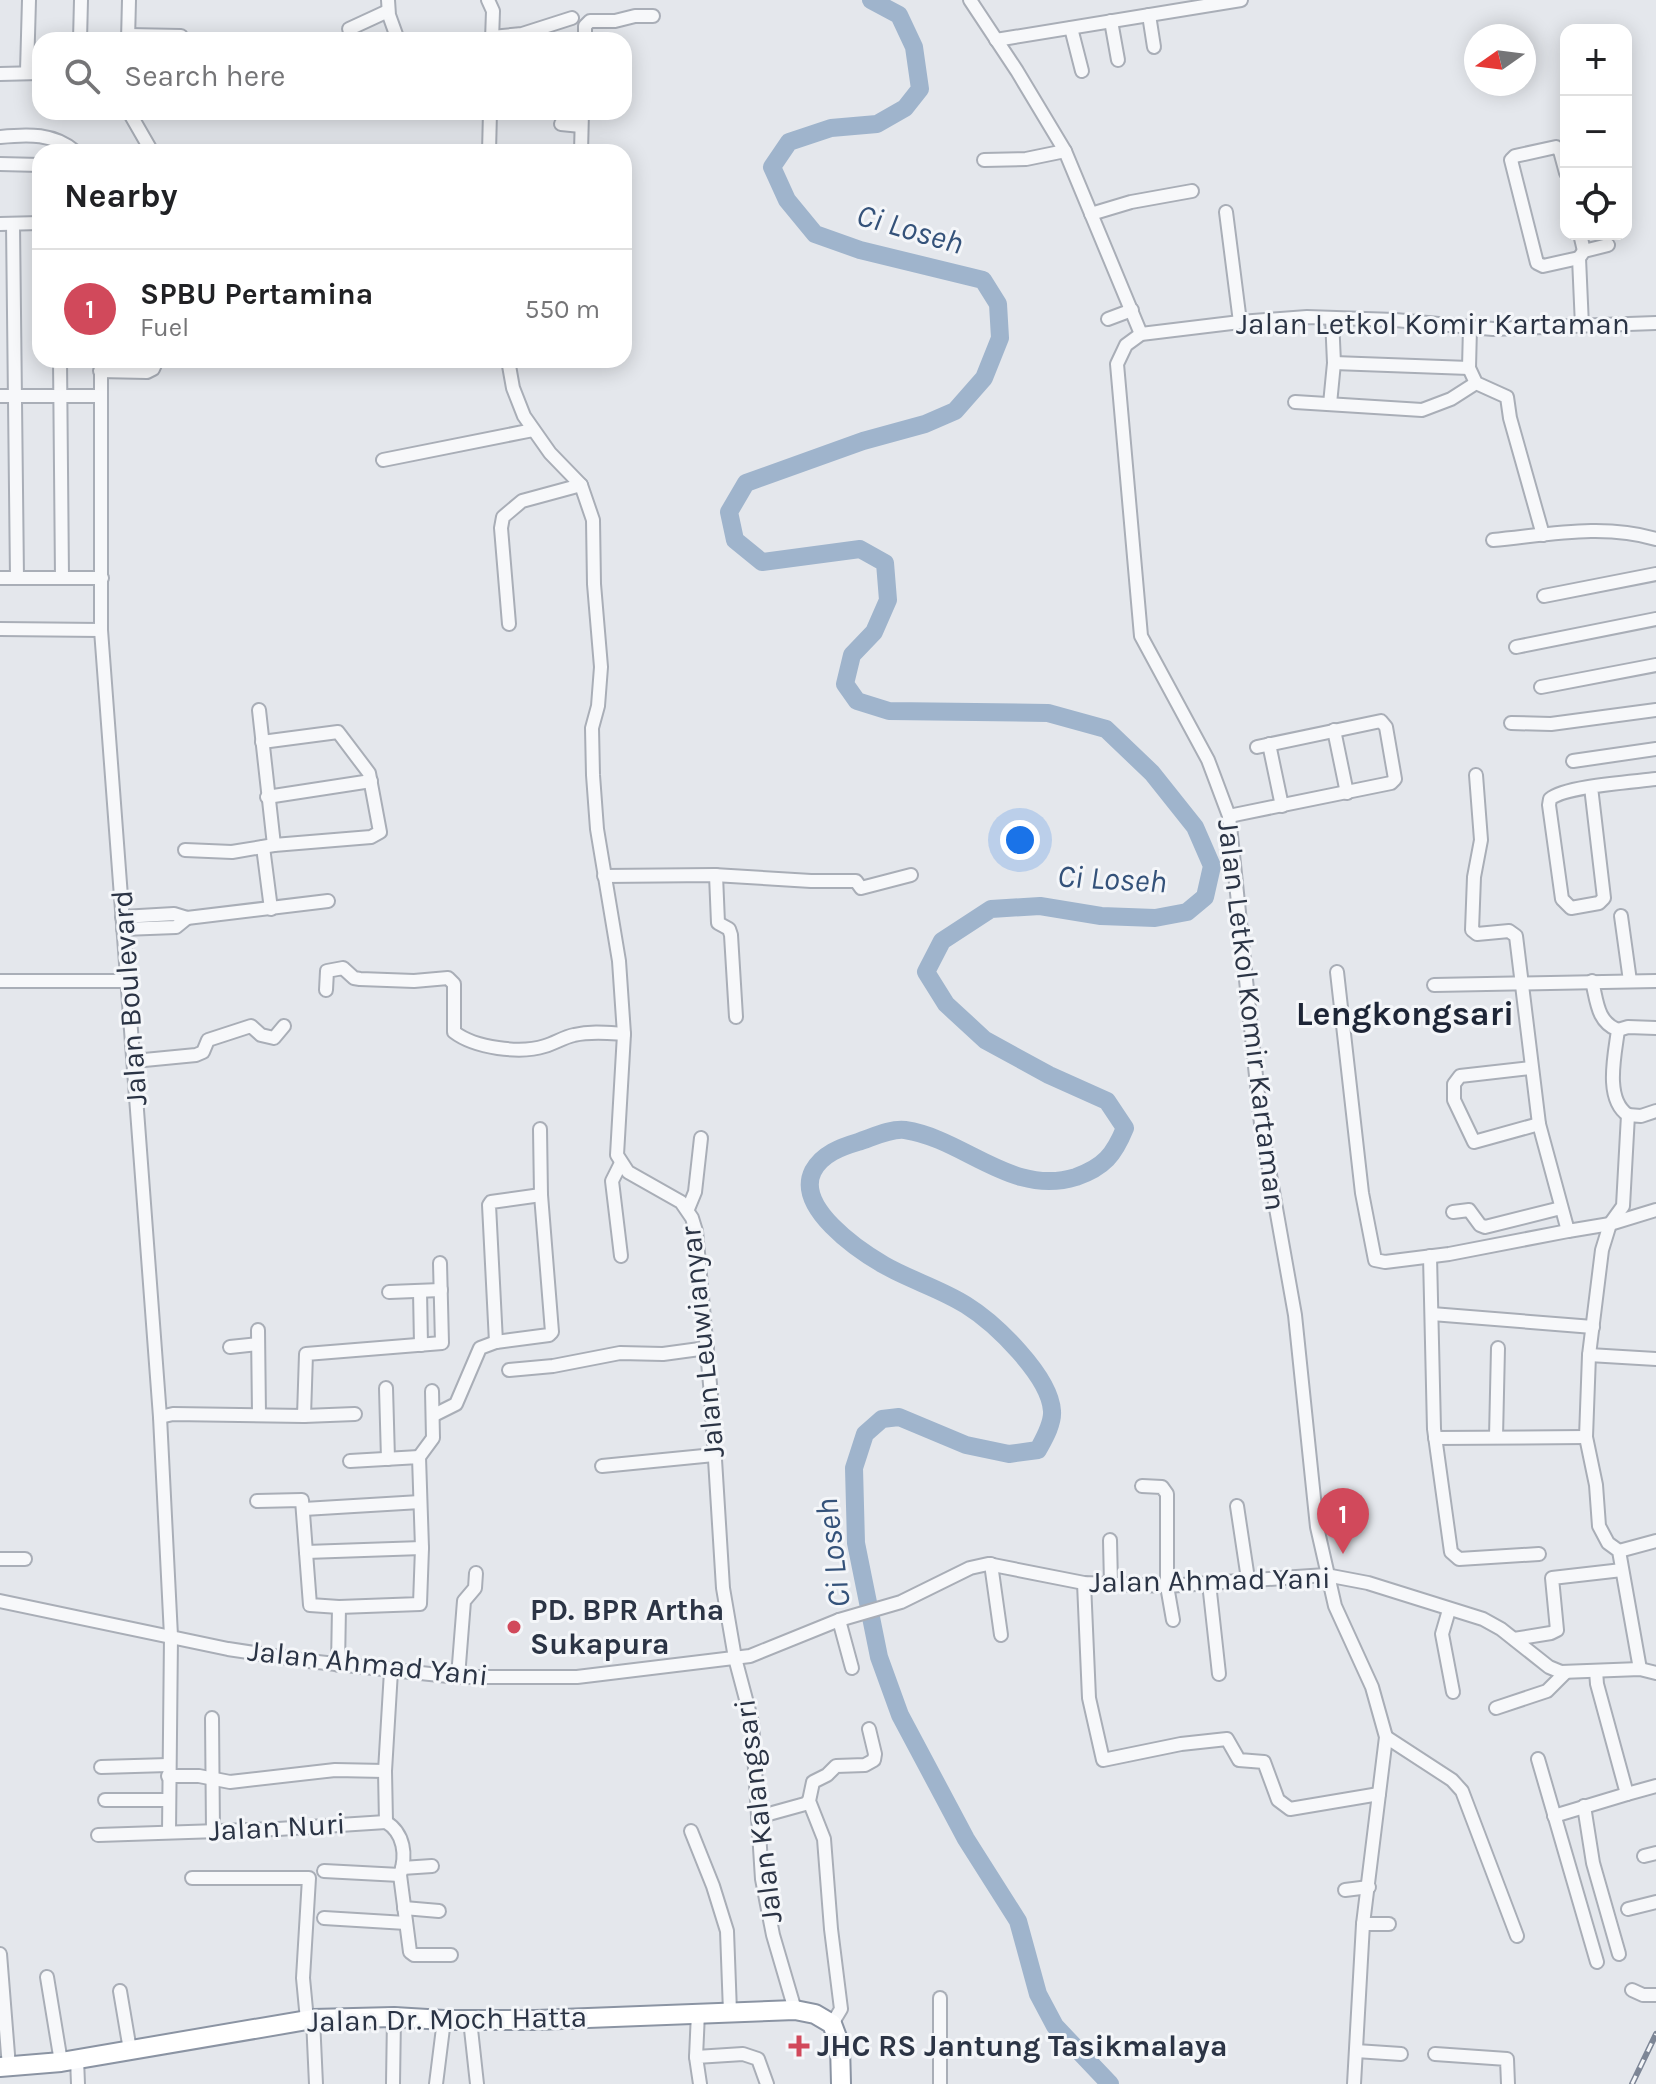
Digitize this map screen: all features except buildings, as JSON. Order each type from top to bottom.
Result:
[{"type":"highway","name":"Jalan Dr. Moch Hatta","points":[[4,2067],[69,2060],[310,2019],[394,2017],[470,2020],[795,2010],[815,2014],[832,2024]]},
{"type":"highway","points":[[832,2024],[840,2045],[841,2084]]},
{"type":"street","points":[[29,0],[32,43]]},
{"type":"street","points":[[80,32],[81,0]]},
{"type":"street","points":[[128,32],[129,0]]},
{"type":"street","points":[[488,0],[493,11],[492,32]]},
{"type":"street","points":[[970,0],[1065,151],[1141,334]]},
{"type":"street","points":[[996,40],[1241,0]]},
{"type":"street","points":[[349,29],[388,6],[396,32]]},
{"type":"street","points":[[1149,15],[1154,47]]},
{"type":"street","points":[[585,32],[585,26],[590,21],[653,16]]},
{"type":"street","points":[[528,32],[572,18]]},
{"type":"street","points":[[1111,21],[1118,60]]},
{"type":"street","points":[[1071,28],[1082,71]]},
{"type":"street","points":[[0,74],[32,72]]},
{"type":"street","points":[[134,120],[147,144]]},
{"type":"street","points":[[489,144],[490,120]]},
{"type":"street","points":[[581,120],[581,144]]},
{"type":"street","points":[[561,124],[581,126]]},
{"type":"street","points":[[0,137],[35,135],[52,138],[62,144]]},
{"type":"street","points":[[1565,168],[1556,147],[1515,156],[1511,160],[1537,263],[1543,266],[1608,245]]},
{"type":"street","points":[[984,160],[1026,159],[1065,151]]},
{"type":"street","points":[[0,164],[32,165]]},
{"type":"street","points":[[1091,214],[1131,202],[1192,191]]},
{"type":"street","points":[[1226,212],[1240,322]]},
{"type":"street","points":[[17,578],[7,396],[6,224],[32,223]]},
{"type":"street","points":[[1580,240],[1582,326]]},
{"type":"street","points":[[1108,319],[1132,310]]},
{"type":"street","points":[[1330,404],[1334,363],[1332,318]]},
{"type":"street","name":"Jalan Letkol Komir Kartaman","points":[[1354,2084],[1363,1924],[1386,1737],[1372,1687],[1345,1632],[1326,1575],[1314,1509],[1295,1315],[1261,1124],[1229,816],[1208,760],[1141,636],[1117,364],[1126,345],[1141,334],[1240,322],[1332,318],[1501,329],[1656,323]]},
{"type":"street","points":[[1470,327],[1469,368],[1476,383],[1507,397],[1543,535]]},
{"type":"street","points":[[1334,363],[1469,368]]},
{"type":"street","points":[[60,368],[62,578]]},
{"type":"street","name":"Jalan Boulevard","points":[[101,368],[101,630],[160,1417],[171,1636],[169,1832]]},
{"type":"street","points":[[116,368],[147,372],[153,368]]},
{"type":"street","points":[[509,368],[524,416],[550,453],[581,485],[594,529],[594,584],[601,667],[598,706],[592,728],[593,775],[624,1014],[617,1146],[621,1163],[612,1181],[621,1256]]},
{"type":"street","points":[[1295,402],[1422,410],[1443,403],[1476,383]]},
{"type":"street","points":[[7,396],[100,396]]},
{"type":"street","points":[[383,460],[533,430]]},
{"type":"street","points":[[509,624],[501,528],[503,517],[522,501],[581,485]]},
{"type":"street","points":[[1493,540],[1597,530],[1656,539]]},
{"type":"street","points":[[1544,596],[1656,574]]},
{"type":"street","points":[[0,578],[102,578]]},
{"type":"street","points":[[1516,647],[1656,619]]},
{"type":"street","points":[[0,629],[101,630]]},
{"type":"street","points":[[1541,687],[1656,665]]},
{"type":"street","points":[[259,710],[267,797],[271,909]]},
{"type":"street","points":[[1511,723],[1551,724],[1656,710]]},
{"type":"street","points":[[1229,816],[1282,806],[1347,793],[1395,780],[1383,721],[1263,746],[1282,806]]},
{"type":"street","points":[[1334,730],[1347,793]]},
{"type":"street","points":[[185,850],[232,852],[377,835],[381,829],[369,773],[338,732],[262,742]]},
{"type":"street","points":[[1573,761],[1656,749]]},
{"type":"street","points":[[1476,775],[1481,840],[1474,877],[1472,930],[1477,934],[1509,931],[1516,935],[1539,1124],[1568,1231]]},
{"type":"street","points":[[1591,787],[1604,898],[1599,903],[1571,908],[1562,899],[1549,803],[1551,798],[1591,787],[1656,779]]},
{"type":"street","points":[[267,797],[371,781]]},
{"type":"street","points":[[604,876],[716,875],[856,881],[861,888],[911,875]]},
{"type":"street","points":[[716,875],[718,923],[729,929],[731,935],[736,1017]]},
{"type":"street","points":[[123,923],[174,914],[187,918],[328,901]]},
{"type":"street","points":[[1621,916],[1630,981]]},
{"type":"street","points":[[326,990],[327,971],[343,968],[354,978],[360,979],[414,981],[448,978],[454,984],[454,1032],[488,1047],[543,1048],[573,1035],[592,1032],[624,1034]]},
{"type":"street","points":[[1337,972],[1362,1193],[1376,1261],[1381,1263],[1430,1256],[1610,1224],[1656,1210]]},
{"type":"street","points":[[0,981],[128,981]]},
{"type":"street","points":[[1592,981],[1602,1020],[1608,1026],[1618,1030],[1628,1027],[1656,1028]]},
{"type":"street","points":[[1434,985],[1656,981]]},
{"type":"street","points":[[134,1061],[196,1055],[203,1052],[208,1040],[251,1026],[261,1035],[274,1038],[284,1026]]},
{"type":"street","points":[[1618,1030],[1615,1091],[1618,1105],[1628,1115],[1641,1116],[1656,1111]]},
{"type":"street","points":[[1530,1068],[1460,1076],[1454,1084],[1454,1097],[1474,1142],[1539,1124]]},
{"type":"street","points":[[1628,1115],[1623,1206],[1610,1224],[1602,1250],[1589,1355],[1586,1437],[1596,1485],[1599,1526],[1608,1543],[1619,1551],[1640,1669]]},
{"type":"street","points":[[434,1415],[456,1404],[479,1350],[496,1342],[549,1335],[552,1332],[541,1195],[540,1129]]},
{"type":"street","points":[[688,1209],[695,1192],[701,1138]]},
{"type":"street","name":"Jalan Leuwianyar","points":[[621,1163],[641,1180],[681,1202],[688,1209],[696,1231],[707,1348],[719,1555],[735,1658]]},
{"type":"street","points":[[1346,1197],[1362,1193]]},
{"type":"street","points":[[496,1342],[490,1203],[541,1195]]},
{"type":"street","points":[[1453,1212],[1469,1210],[1485,1227],[1561,1208]]},
{"type":"street","points":[[1430,1256],[1435,1438],[1450,1550],[1459,1559],[1539,1554]]},
{"type":"street","points":[[304,1416],[306,1354],[440,1344],[443,1341],[440,1263]]},
{"type":"street","points":[[389,1292],[441,1290]]},
{"type":"street","points":[[420,1291],[421,1345]]},
{"type":"street","points":[[1432,1314],[1593,1327]]},
{"type":"street","points":[[258,1330],[259,1415]]},
{"type":"street","points":[[230,1347],[258,1344]]},
{"type":"street","points":[[509,1370],[553,1366],[620,1353],[663,1354],[707,1348]]},
{"type":"street","points":[[1496,1437],[1498,1348]]},
{"type":"street","points":[[1589,1355],[1656,1359]]},
{"type":"street","points":[[386,1388],[388,1459]]},
{"type":"street","points":[[257,1501],[300,1499],[304,1509],[309,1604],[339,1607],[420,1604],[419,1457],[433,1438],[432,1391]]},
{"type":"street","points":[[160,1417],[173,1414],[355,1414]]},
{"type":"street","points":[[1435,1438],[1586,1437]]},
{"type":"street","points":[[602,1466],[714,1455]]},
{"type":"street","points":[[350,1461],[419,1457]]},
{"type":"street","points":[[1142,1486],[1162,1487],[1167,1494],[1167,1586],[1173,1620]]},
{"type":"street","points":[[304,1509],[420,1502]]},
{"type":"street","points":[[1237,1506],[1248,1579]]},
{"type":"street","points":[[1110,1540],[1111,1584]]},
{"type":"street","points":[[1619,1551],[1656,1541]]},
{"type":"street","points":[[306,1552],[422,1548]]},
{"type":"street","points":[[0,1559],[25,1559]]},
{"type":"street","points":[[991,1564],[1001,1635]]},
{"type":"street","name":"Jalan Ahmad Yani","points":[[0,1601],[228,1649],[338,1665],[458,1677],[577,1677],[756,1654],[839,1620],[916,1595],[970,1568],[991,1564],[1084,1583],[1167,1586],[1326,1575],[1361,1582],[1483,1619],[1549,1667],[1565,1673]]},
{"type":"street","points":[[1514,1639],[1557,1630],[1552,1578],[1622,1570]]},
{"type":"street","points":[[458,1677],[464,1601],[475,1588],[476,1573]]},
{"type":"street","points":[[1084,1583],[1089,1698],[1103,1760],[1181,1744],[1225,1739],[1239,1760],[1261,1760]]},
{"type":"street","points":[[1209,1583],[1219,1674]]},
{"type":"street","points":[[338,1665],[339,1607]]},
{"type":"street","points":[[1449,1610],[1442,1634],[1453,1692]]},
{"type":"street","points":[[839,1620],[852,1668]]},
{"type":"street","name":"Jalan Kalangsari","points":[[735,1658],[754,1734],[762,1879],[773,1935],[795,2010]]},
{"type":"street","points":[[1496,1708],[1547,1691],[1565,1673],[1640,1669],[1656,1673]]},
{"type":"street","points":[[391,1671],[385,1771],[386,1822],[400,1834],[404,1908],[411,1954],[451,1955]]},
{"type":"street","points":[[1596,1671],[1627,1794]]},
{"type":"street","points":[[212,1718],[215,1781],[213,1831]]},
{"type":"street","points":[[832,2024],[841,2009],[824,1839],[809,1801],[813,1782],[836,1766],[865,1765],[874,1760],[869,1729]]},
{"type":"street","points":[[1386,1737],[1460,1787],[1517,1936]]},
{"type":"street","points":[[1262,1746],[1261,1760],[1278,1800],[1290,1809],[1379,1794]]},
{"type":"street","points":[[1538,1759],[1597,1962]]},
{"type":"street","points":[[101,1767],[168,1770],[215,1781],[259,1780],[335,1770],[385,1771]]},
{"type":"street","points":[[1554,1816],[1656,1786]]},
{"type":"street","points":[[105,1800],[169,1800]]},
{"type":"street","points":[[758,1817],[809,1801]]},
{"type":"street","points":[[1584,1806],[1593,1863],[1619,1954]]},
{"type":"street","name":"Jalan Nuri","points":[[98,1835],[386,1822]]},
{"type":"street","points":[[691,1831],[727,1931],[730,2012]]},
{"type":"street","points":[[324,1871],[401,1871],[432,1866]]},
{"type":"street","points":[[192,1878],[309,1878],[303,1978],[316,2084]]},
{"type":"street","points":[[1345,1890],[1369,1887]]},
{"type":"street","points":[[1628,1909],[1656,1902]]},
{"type":"street","points":[[404,1908],[439,1911]]},
{"type":"street","points":[[324,1918],[406,1923]]},
{"type":"street","points":[[1363,1924],[1389,1924]]},
{"type":"street","points":[[0,1954],[4,2067]]},
{"type":"street","points":[[47,1977],[78,2084]]},
{"type":"street","points":[[1632,1990],[1643,1995],[1656,1995]]},
{"type":"street","points":[[120,1991],[130,2050]]},
{"type":"street","points":[[940,1998],[940,2084]]},
{"type":"street","points":[[698,2013],[696,2057],[700,2084]]},
{"type":"street","points":[[393,2084],[394,2017]]},
{"type":"street","points":[[436,2084],[444,2020]]},
{"type":"street","points":[[470,2020],[477,2084]]},
{"type":"street","points":[[1356,2051],[1401,2054]]},
{"type":"street","points":[[1435,2054],[1522,2060]]},
{"type":"street","points":[[696,2057],[752,2055],[762,2066],[767,2084]]},
{"type":"street","points":[[1507,2059],[1508,2084]]},
{"type":"waterway","name":"Ci Loseh","points":[[871,0],[899,15],[914,47],[920,89],[905,108],[877,124],[831,128],[789,142],[772,167],[787,200],[815,234],[860,250],[983,280],[998,304],[1000,338],[984,378],[955,411],[925,424],[863,441],[746,483],[729,512],[735,540],[762,562],[860,549],[885,563],[888,600],[874,632],[852,655],[845,684],[857,701],[889,711],[1048,713],[1106,729],[1152,773],[1195,827],[1212,866],[1205,897],[1187,912],[1155,918],[1101,916],[1040,906],[991,909],[942,941],[926,972],[946,1004],[985,1040],[1049,1075],[1107,1101],[1125,1128],[1117,1146],[1101,1164],[1076,1177],[1053,1181],[1031,1179],[1010,1173],[927,1135],[899,1130],[832,1152],[817,1165],[810,1185],[821,1213],[845,1238],[884,1265],[978,1313],[1032,1367],[1049,1397],[1051,1421],[1038,1450],[1009,1454],[966,1445],[899,1417],[882,1419],[865,1434],[854,1468],[856,1543],[879,1657],[900,1715],[966,1839],[1018,1921],[1038,1994],[1055,2026],[1110,2084]]},
{"type":"railway","points":[[1632,2084],[1656,2034]]},
{"type":"place","name":"SPBU Pertamina","points":[[1343,1554]]},
{"type":"place","name":"PD. BPR Artha Sukapura","points":[[514,1627]]},
{"type":"place","name":"JHC RS Jantung Tasikmalaya","points":[[799,2046]]},
{"type":"district","name":"Lengkongsari","points":[[1405,1014]]}]
